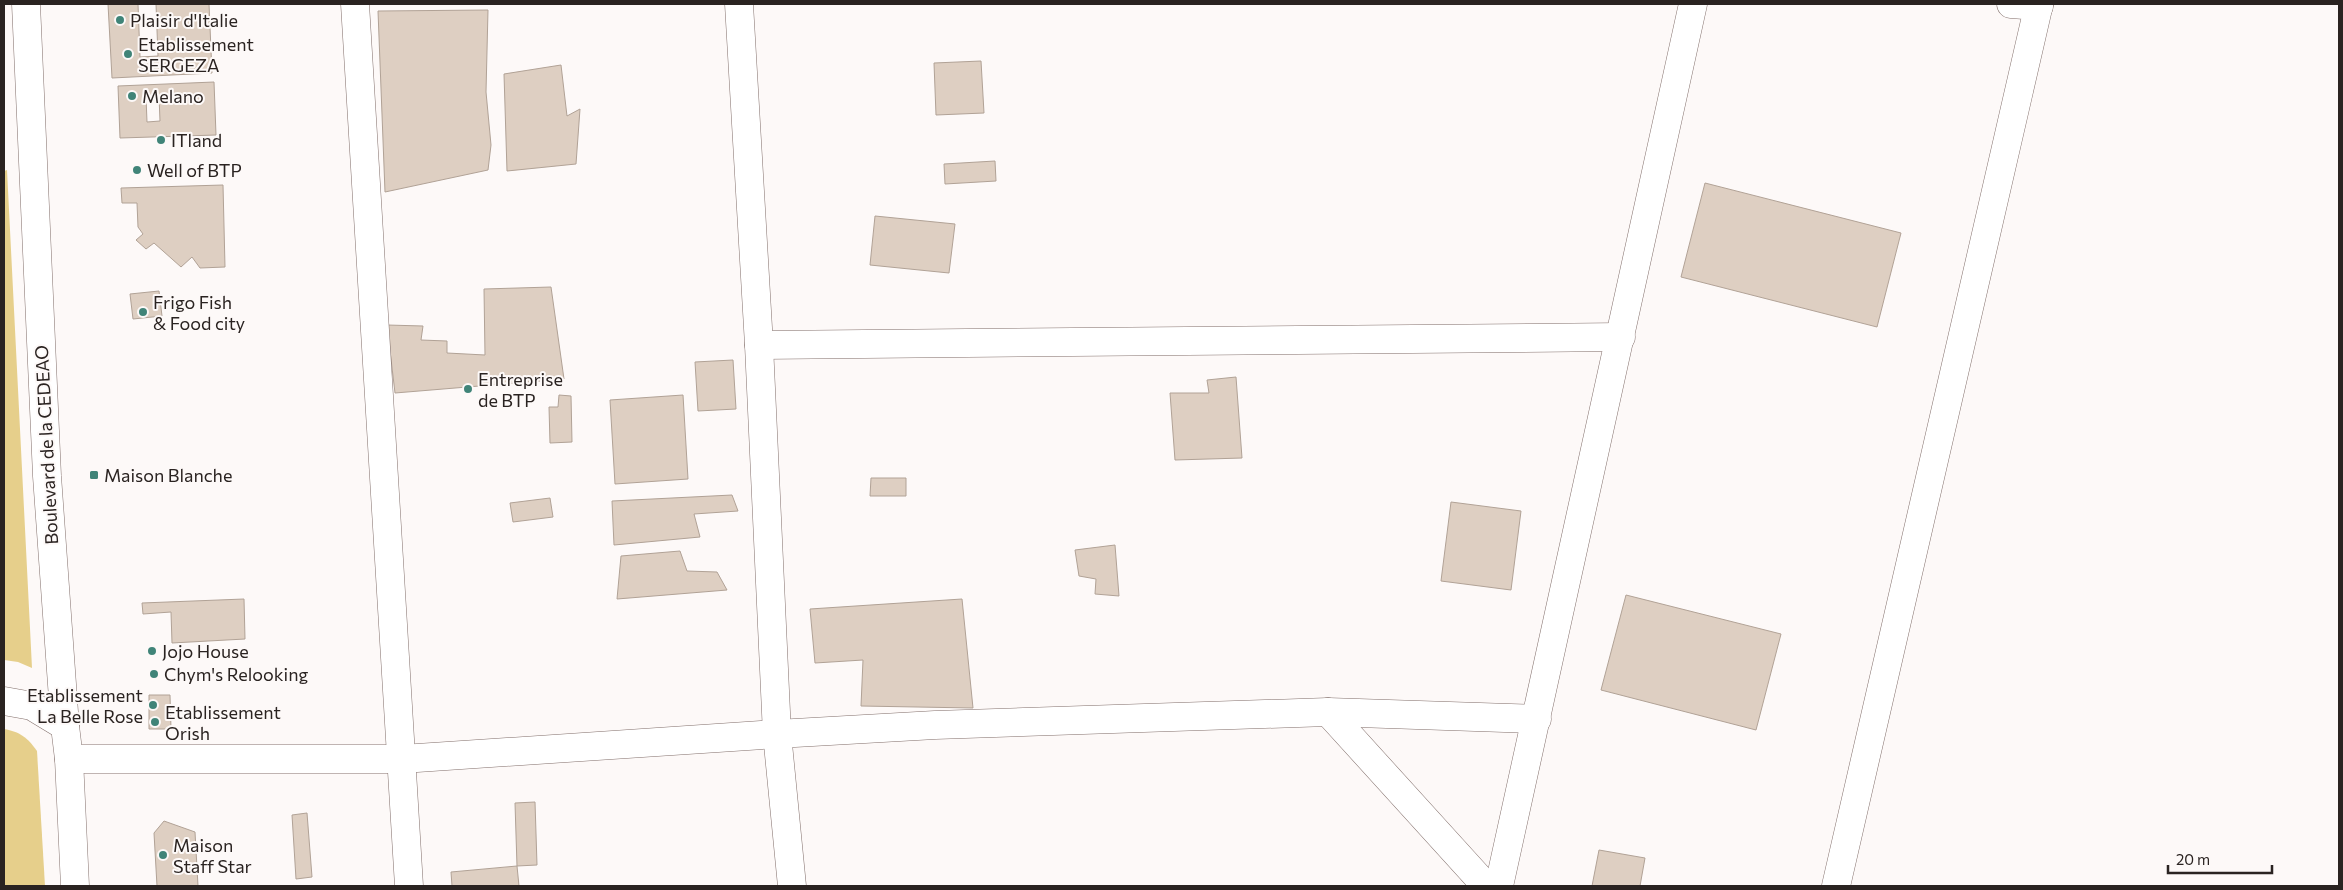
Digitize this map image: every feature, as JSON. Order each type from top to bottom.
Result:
[{"type":"street","name":"Boulevard de la CEDEAO","points":[[26,4],[47,476],[69,759],[76,886]]},
{"type":"street","points":[[355,4],[409,886]]},
{"type":"street","points":[[739,4],[759,345],[777,734],[792,886]]},
{"type":"street","points":[[1500,886],[1693,4]]},
{"type":"street","points":[[1836,886],[2039,5],[2011,4]]},
{"type":"street","points":[[759,345],[1621,336]]},
{"type":"street","points":[[4,701],[32,706],[65,726]]},
{"type":"street","points":[[69,759],[402,759],[935,725],[1328,712],[1537,719]]},
{"type":"street","points":[[1328,712],[1486,886]]},
{"type":"shaded area","points":[[7,170],[32,668],[18,662],[4,660],[4,171]]},
{"type":"shaded area","points":[[4,729],[23,736],[37,751],[45,886],[4,886]]},
{"type":"building","points":[[108,4],[138,4],[140,57],[158,56],[156,4],[209,4],[212,73],[112,78]]},
{"type":"building","points":[[488,10],[486,92],[491,145],[488,170],[385,192],[378,11]]},
{"type":"building","points":[[981,61],[984,113],[936,115],[934,63]]},
{"type":"building","points":[[561,65],[567,116],[580,109],[576,164],[507,171],[504,74]]},
{"type":"building","points":[[214,82],[216,135],[120,138],[118,86]],"holes":[[[159,96],[160,121],[147,122],[146,97]]]},
{"type":"building","points":[[995,161],[996,181],[945,184],[944,164]]},
{"type":"building","points":[[1705,183],[1901,233],[1877,327],[1681,277]]},
{"type":"building","points":[[223,185],[225,267],[200,268],[192,257],[181,267],[154,243],[146,249],[136,240],[143,234],[138,227],[137,203],[122,203],[121,188]]},
{"type":"building","points":[[875,216],[955,224],[949,273],[870,265]]},
{"type":"building","points":[[551,287],[564,379],[395,393],[387,325],[423,326],[421,340],[447,341],[447,353],[485,355],[484,289]]},
{"type":"building","points":[[159,291],[162,316],[133,319],[130,294]]},
{"type":"building","points":[[733,360],[736,409],[698,411],[695,362]]},
{"type":"building","points":[[1236,377],[1242,458],[1175,460],[1170,393],[1209,393],[1207,380]]},
{"type":"building","points":[[559,395],[571,396],[572,442],[550,443],[549,407],[558,407]]},
{"type":"building","points":[[683,395],[688,479],[615,484],[610,400]]},
{"type":"building","points":[[871,478],[906,478],[906,496],[870,496]]},
{"type":"building","points":[[732,495],[738,511],[694,514],[700,537],[614,545],[612,501]]},
{"type":"building","points":[[550,498],[553,517],[513,522],[510,503]]},
{"type":"building","points":[[1451,502],[1521,511],[1511,590],[1441,581]]},
{"type":"building","points":[[1115,545],[1119,596],[1095,594],[1096,579],[1079,576],[1075,550]]},
{"type":"building","points":[[680,551],[687,571],[717,572],[727,590],[617,599],[621,556]]},
{"type":"building","points":[[1626,595],[1781,634],[1756,730],[1601,690]]},
{"type":"building","points":[[244,599],[245,639],[172,643],[171,612],[143,614],[142,603]]},
{"type":"building","points":[[962,599],[973,708],[861,706],[863,660],[815,663],[810,609]]},
{"type":"building","points":[[149,695],[170,695],[171,729],[149,729]]},
{"type":"building","points":[[535,802],[537,865],[517,866],[515,803]]},
{"type":"building","points":[[307,813],[312,877],[296,879],[292,815]]},
{"type":"building","points":[[164,821],[195,832],[198,886],[157,886],[154,833]]},
{"type":"building","points":[[1599,850],[1645,858],[1640,886],[1592,886]]},
{"type":"building","points":[[517,866],[519,886],[452,886],[451,872]]},
{"type":"place","name":"Plaisir d'Italie","points":[[120,20]]},
{"type":"place","name":"Etablissement SERGEZA","points":[[128,54]]},
{"type":"place","name":"Melano","points":[[132,96]]},
{"type":"place","name":"ITland","points":[[161,140]]},
{"type":"place","name":"Well of BTP","points":[[137,170]]},
{"type":"place","name":"Frigo Fish & Food city","points":[[143,312]]},
{"type":"place","name":"Entreprise de BTP","points":[[468,389]]},
{"type":"place","name":"Maison Blanche","points":[[94,475]]},
{"type":"place","name":"Jojo House","points":[[152,651]]},
{"type":"place","name":"Chym's Relooking","points":[[154,674]]},
{"type":"place","name":"Etablissement La Belle Rose","points":[[153,705]]},
{"type":"place","name":"Etablissement Orish","points":[[155,722]]},
{"type":"place","name":"Maison Staff Star","points":[[163,855]]}]
